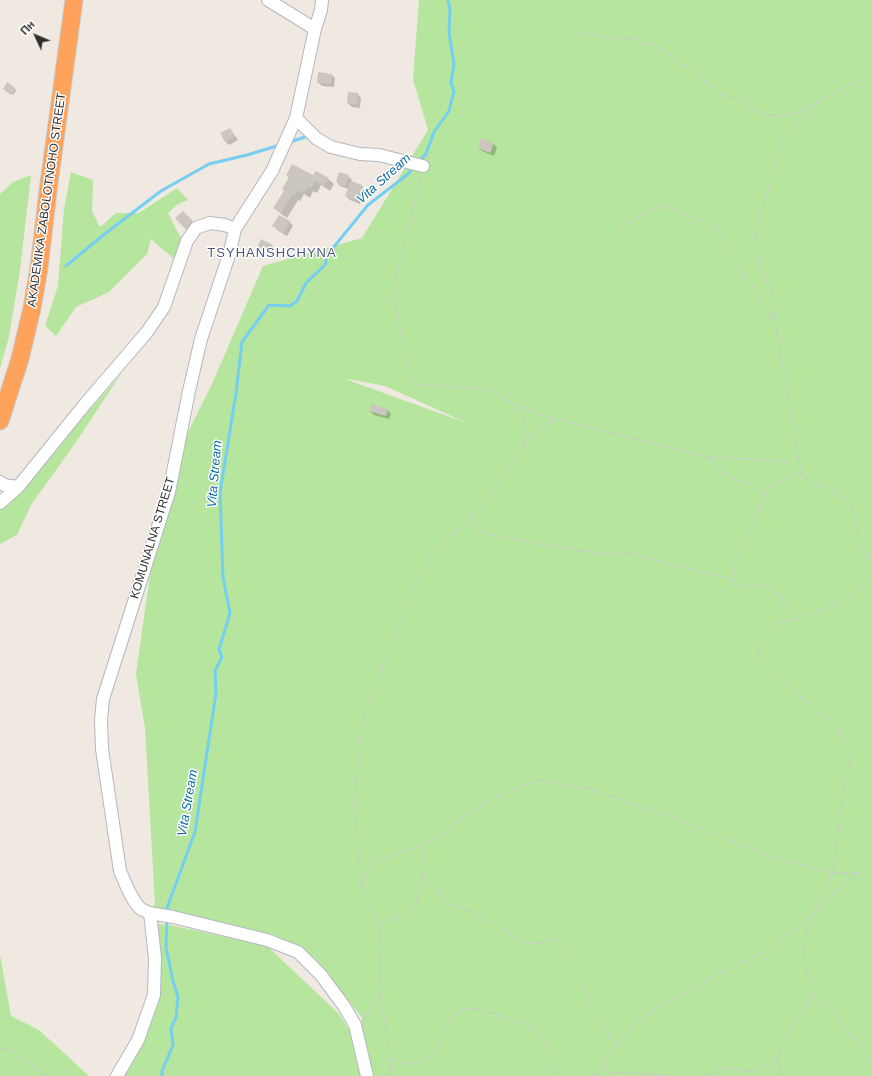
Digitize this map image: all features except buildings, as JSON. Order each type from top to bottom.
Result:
[{"type":"highway","name":"AKADEMIKA ZABOLOTNOHO STREET","points":[[0,421],[20,359],[40,268],[49,183],[74,0]]},
{"type":"street","points":[[268,0],[315,29]]},
{"type":"street","name":"KOMUNALNA STREET","points":[[150,913],[141,909],[136,902],[127,888],[120,871],[102,749],[101,720],[103,699],[169,492],[200,339],[230,252],[235,229],[272,171],[296,118],[322,0]]},
{"type":"street","points":[[296,118],[317,139],[331,147],[355,153],[379,155],[423,166]]},
{"type":"street","points":[[0,503],[18,487],[86,403],[147,332],[164,307],[188,241],[196,228],[210,223],[225,225],[235,229]]},
{"type":"street","points":[[0,482],[4,485],[18,487]]},
{"type":"street","points":[[116,1076],[138,1040],[154,995],[155,958],[150,913],[267,940],[298,952],[321,975],[344,1006],[355,1025],[367,1076]]},
{"type":"path","points":[[580,36],[592,33],[599,37],[636,39],[642,44],[653,45],[672,56],[680,65],[690,67],[720,94],[741,100],[750,108],[766,115],[780,116],[797,113],[872,74]]},
{"type":"path","points":[[802,476],[775,322],[773,292],[759,271],[756,230],[784,138],[824,98]]},
{"type":"path","points":[[434,151],[426,159],[423,166],[393,289],[408,371],[419,385],[483,388],[534,413],[707,457],[756,459],[789,463],[795,475]]},
{"type":"path","points":[[619,228],[661,205],[713,225],[775,322]]},
{"type":"path","points":[[513,402],[526,421],[526,436],[523,449]]},
{"type":"path","points":[[390,1076],[391,1059],[380,995],[380,932],[361,884],[354,805],[362,722],[387,653],[429,556],[476,513],[535,433],[556,418]]},
{"type":"path","points":[[707,457],[731,478],[753,485],[765,495]]},
{"type":"path","points":[[736,587],[733,566],[765,495],[769,488],[795,475],[802,476],[851,501],[862,552],[872,561]]},
{"type":"path","points":[[470,518],[477,531],[538,544],[610,555],[628,553],[691,570],[729,578],[736,587]]},
{"type":"path","points":[[814,913],[833,873],[843,791],[851,758],[838,729],[770,670],[760,659],[758,648],[769,632],[783,622],[838,603],[872,579]]},
{"type":"path","points":[[736,587],[764,586],[772,588],[798,618]]},
{"type":"path","points":[[361,884],[373,863],[428,842],[489,800],[536,780],[589,789],[683,821],[776,859],[833,873],[857,873]]},
{"type":"path","points":[[377,924],[403,916],[416,904],[424,874],[425,850],[428,842]]},
{"type":"path","points":[[605,1070],[604,1061],[637,1022],[654,1010],[712,977],[771,948],[811,916],[857,873],[872,867]]},
{"type":"path","points":[[424,874],[449,904],[470,911],[525,942],[539,944],[557,939],[566,947],[582,981],[589,1005],[597,1019],[617,1046]]},
{"type":"path","points":[[811,916],[803,956],[813,994],[826,1004],[867,1056],[872,1067]]},
{"type":"path","points":[[782,1076],[778,1058],[787,1036],[804,1011],[813,994]]},
{"type":"path","points":[[355,1025],[363,1019],[380,995]]},
{"type":"path","points":[[391,1059],[405,1065],[425,1060],[442,1042],[451,1017],[466,1008],[484,1010],[523,1024],[543,1036],[558,1076]]},
{"type":"path","points":[[0,1049],[9,1048],[47,1076]]},
{"type":"path","points":[[706,1076],[726,1068],[756,1072],[778,1058]]},
{"type":"path","points":[[592,1076],[605,1070]]},
{"type":"path","points":[[605,1070],[611,1073],[637,1073],[668,1076]]},
{"type":"green space","points":[[419,0],[872,0],[872,1076],[117,1076],[154,995],[155,924],[170,925],[267,946],[338,1013],[350,1031],[363,1019],[314,957],[272,934],[175,912],[152,909],[155,904],[145,728],[136,674],[163,482],[212,384],[263,266],[362,238],[428,130],[413,79]],"holes":[[[348,379],[385,386],[467,423]]]},
{"type":"green space","points":[[71,172],[93,180],[92,211],[100,227],[116,213],[139,213],[177,188],[188,200],[178,204],[168,213],[183,241],[173,258],[151,239],[147,254],[109,292],[76,307],[56,336],[45,326],[58,286],[64,209]]},
{"type":"green space","points":[[31,175],[20,270],[9,337],[0,368],[0,194],[13,182]]},
{"type":"green space","points":[[121,374],[76,442],[31,505],[17,535],[0,544],[0,507],[38,469]]},
{"type":"green space","points":[[0,955],[11,1016],[39,1030],[89,1076],[0,1076]]},
{"type":"waterway","name":"Vita Stream","points":[[418,162],[426,154],[434,132],[449,111],[454,91],[451,83],[454,64],[449,33],[450,9],[448,0]]},
{"type":"waterway","points":[[290,142],[305,137]]},
{"type":"waterway","points":[[66,266],[102,236],[161,191],[209,164],[280,145]]},
{"type":"waterway","name":"Vita Stream","points":[[167,914],[167,908],[195,832],[216,693],[215,671],[222,657],[219,649],[230,613],[223,577],[220,493],[236,393],[242,342],[269,305],[290,306],[297,301],[306,283],[325,265],[328,254],[368,205],[408,174],[414,166]]},
{"type":"waterway","name":"Vita Stream","points":[[162,1076],[162,1071],[173,1045],[171,1029],[176,1017],[178,997],[166,948],[167,919]]},
{"type":"district","name":"TSYHANSHCHYNA","points":[[272,253]]}]
